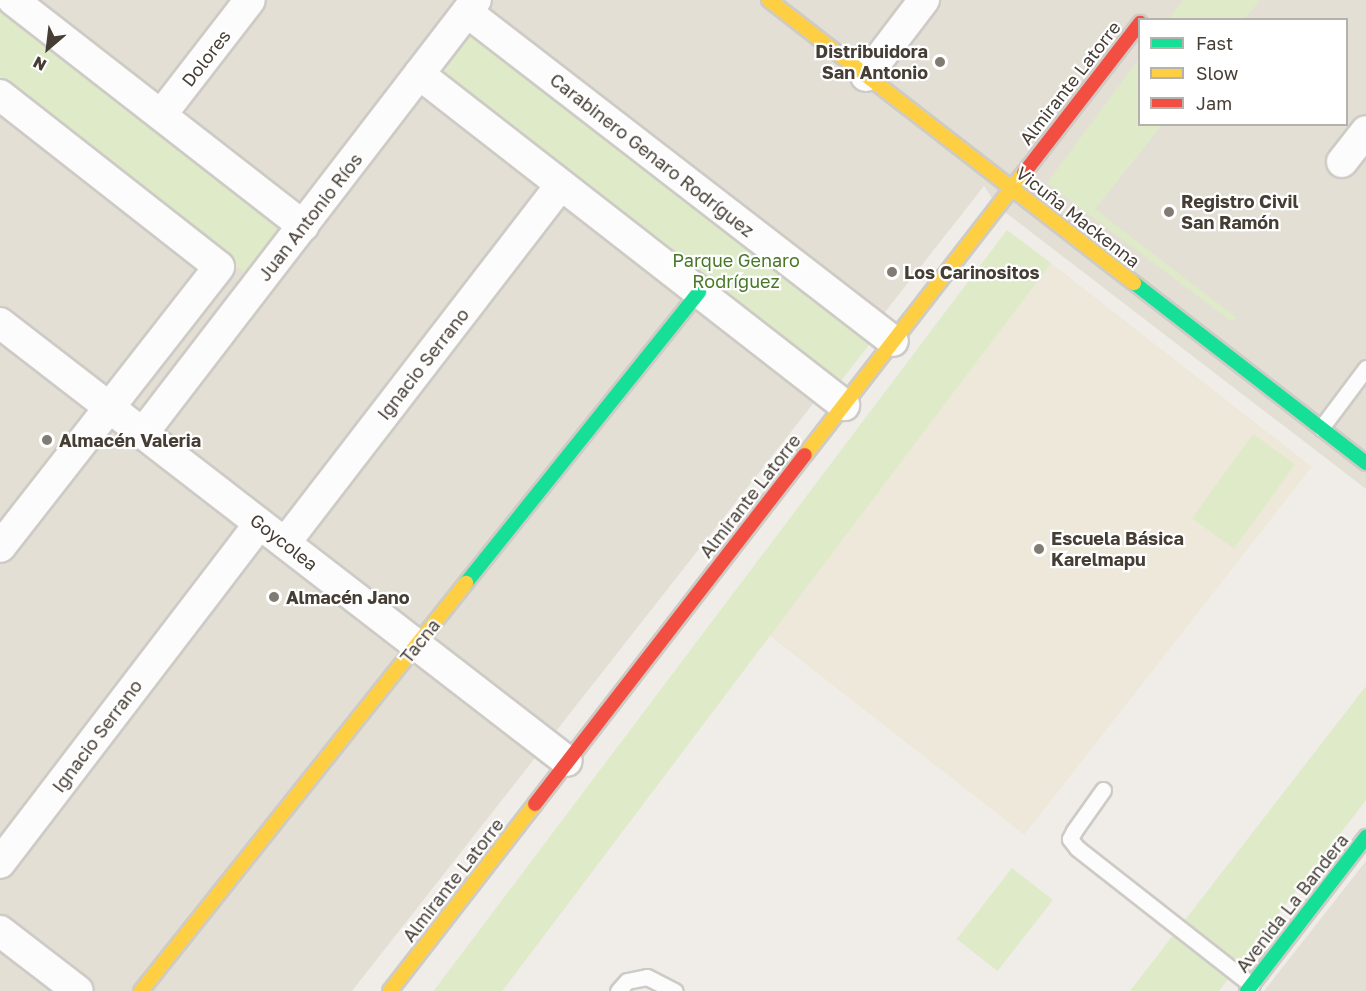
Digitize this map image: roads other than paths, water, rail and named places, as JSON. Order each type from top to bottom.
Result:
[{"type":"street","name":"Dolores","points":[[161,115],[250,0]]},
{"type":"street","name":"Vicuña Mackenna","points":[[769,0],[1366,463]]},
{"type":"street","points":[[866,75],[924,0]]},
{"type":"street","points":[[23,3],[161,115],[303,225]]},
{"type":"street","name":"Juan Antonio Ríos","points":[[143,434],[472,6]]},
{"type":"street","name":"Carabinero Genaro Rodríguez","points":[[472,6],[893,341]]},
{"type":"street","name":"Almirante Latorre","points":[[390,991],[1138,24]]},
{"type":"street","points":[[420,74],[844,405]]},
{"type":"street","points":[[0,95],[219,267],[0,547]]},
{"type":"street","points":[[1342,162],[1366,131]]},
{"type":"street","name":"Ignacio Serrano","points":[[285,543],[561,185]]},
{"type":"street","name":"Tacna","points":[[141,991],[699,292]]},
{"type":"street","name":"Goycolea","points":[[0,323],[567,761]]},
{"type":"street","name":"Ignacio Serrano","points":[[0,863],[260,524]]},
{"type":"street","name":"Avenida La Bandera","points":[[1249,988],[1366,837]]},
{"type":"street","points":[[0,931],[78,991]]},
{"type":"lane","points":[[1321,428],[1366,368]]},
{"type":"lane","points":[[1103,790],[1070,839],[1077,848],[1249,988]]},
{"type":"lane","points":[[618,991],[627,981],[647,977],[675,991]]},
{"type":"place","name":"Distribuidora San Antonio","points":[[940,62]]},
{"type":"place","name":"Registro Civil San Ramón","points":[[1169,212]]},
{"type":"place","name":"Los Carinositos","points":[[892,272]]},
{"type":"place","name":"Almacén Valeria","points":[[47,440]]},
{"type":"place","name":"Escuela Básica Karelmapu","points":[[1039,549]]},
{"type":"place","name":"Almacén Jano","points":[[274,597]]},
{"type":"park label","name":"Parque Genaro Rodríguez","points":[[736,271]]}]
